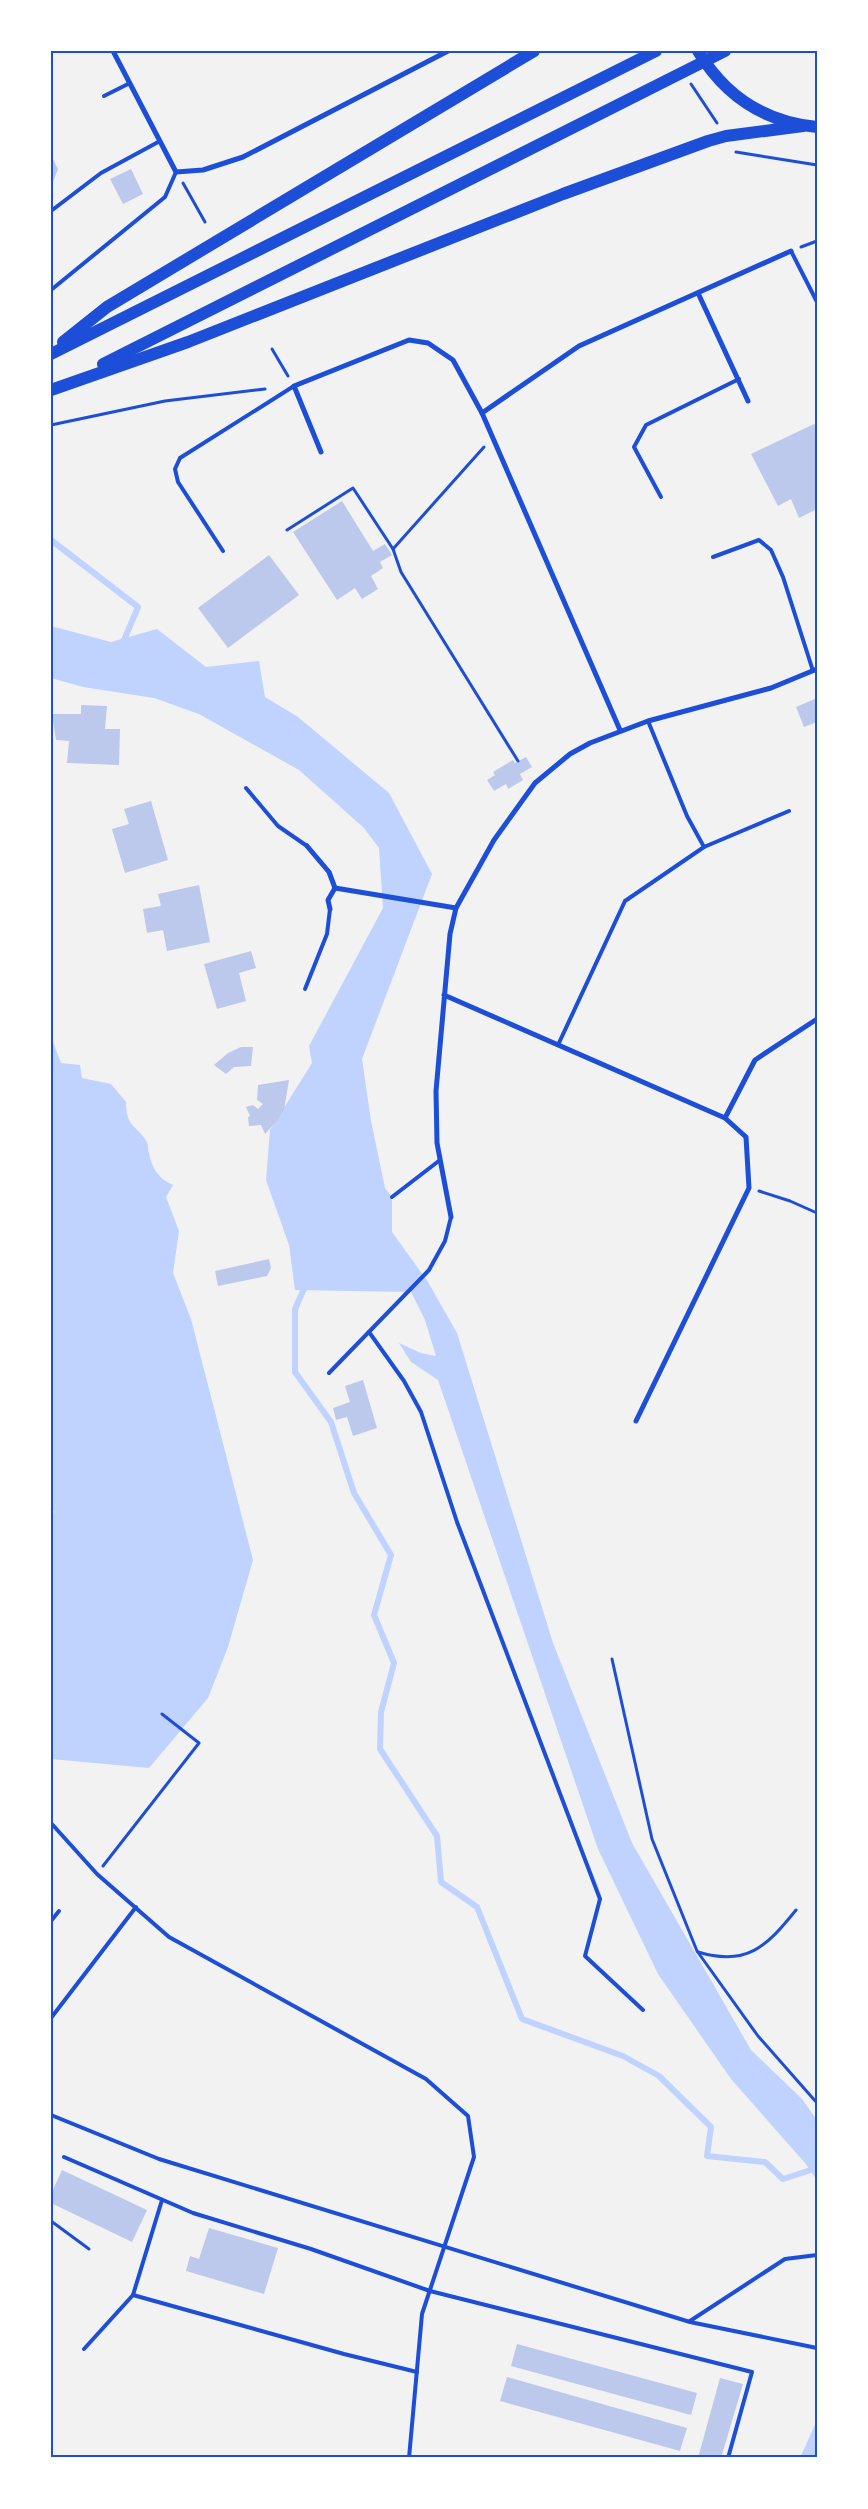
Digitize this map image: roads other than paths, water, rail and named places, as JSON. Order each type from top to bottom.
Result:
[{"type":"main road","points":[[51,353],[107,307],[534,51]]},
{"type":"main road","points":[[51,353],[656,51]]},
{"type":"main road","points":[[698,51],[709,70],[737,98],[770,117],[803,126],[817,127]]},
{"type":"main road","points":[[56,388],[725,51]]},
{"type":"main road","points":[[56,388],[188,342],[563,194],[708,141],[726,136],[803,126]]},
{"type":"street","points":[[113,51],[176,172],[203,170],[243,157],[448,51]]},
{"type":"street","points":[[482,413],[579,346],[791,251]]},
{"type":"street","points":[[698,293],[748,400]]},
{"type":"street","points":[[321,452],[294,386],[409,340],[428,343],[453,360],[493,437],[620,730]]},
{"type":"street","points":[[451,1217],[437,1143],[436,1091],[450,934],[456,908],[494,840],[535,783],[570,754],[590,743],[620,730],[648,721],[771,688],[815,670]]},
{"type":"street","points":[[307,846],[329,872],[335,888]]},
{"type":"street","points":[[335,888],[456,908]]},
{"type":"street","points":[[330,909],[328,900],[335,888]]},
{"type":"street","points":[[444,995],[725,1118],[746,1137],[750,1188],[636,1421]]},
{"type":"street","points":[[725,1118],[755,1060],[817,1019]]},
{"type":"lane","points":[[104,96],[130,83]]},
{"type":"lane","points":[[51,211],[101,173],[160,142]]},
{"type":"lane","points":[[51,290],[165,197],[176,172]]},
{"type":"lane","points":[[791,251],[817,302]]},
{"type":"lane","points":[[661,497],[634,447],[646,425],[738,379]]},
{"type":"lane","points":[[223,551],[178,482],[175,469],[180,458],[294,386]]},
{"type":"lane","points":[[713,557],[759,540],[771,550],[783,577],[815,670]]},
{"type":"lane","points":[[648,721],[687,816],[704,847]]},
{"type":"lane","points":[[246,788],[278,826],[307,846]]},
{"type":"lane","points":[[558,1045],[625,901],[704,847],[789,811]]},
{"type":"lane","points":[[305,990],[327,934],[330,909]]},
{"type":"lane","points":[[392,1197],[440,1160]]},
{"type":"lane","points":[[329,1373],[429,1270],[445,1241],[451,1217]]},
{"type":"lane","points":[[369,1332],[404,1381],[421,1412],[457,1522],[600,1899],[585,1956],[643,2010]]},
{"type":"lane","points":[[51,1823],[97,1874],[169,1937],[426,2080],[468,2116],[474,2157],[422,2314],[409,2458]]},
{"type":"lane","points":[[51,2018],[136,1907]]},
{"type":"lane","points":[[51,1921],[59,1911]]},
{"type":"lane","points":[[51,2115],[160,2159],[690,2322],[817,2348]]},
{"type":"lane","points":[[64,2157],[193,2213],[311,2249],[430,2291],[752,2372],[728,2458]]},
{"type":"lane","points":[[84,2349],[133,2295],[162,2200]]},
{"type":"lane","points":[[690,2322],[785,2259],[817,2255]]},
{"type":"lane","points":[[133,2295],[344,2354],[417,2372]]},
{"type":"water","points":[[51,626],[111,642],[157,629],[206,667],[259,661],[265,697],[298,717],[389,793],[432,874],[362,1059],[371,1121],[385,1188],[392,1197],[392,1232],[428,1282],[457,1333],[553,1643],[632,1843],[751,2050],[802,2099],[817,2120],[817,2180],[805,2163],[731,2079],[658,1974],[598,1849],[438,1380],[411,1362],[399,1343],[421,1353],[436,1356],[425,1320],[411,1292],[295,1290],[289,1245],[266,1180],[270,1130],[312,1063],[309,1046],[383,908],[379,848],[364,828],[299,770],[199,714],[154,698],[83,687],[51,678]]},
{"type":"water","points":[[51,1037],[61,1063],[80,1065],[82,1078],[111,1084],[126,1102],[126,1110],[130,1122],[147,1142],[154,1169],[164,1180],[173,1185],[166,1197],[179,1231],[173,1273],[191,1319],[253,1560],[228,1647],[208,1698],[149,1768],[51,1759],[51,1515],[54,1512],[51,1506]]},
{"type":"water","points":[[817,2420],[817,2458],[800,2458]]},
{"type":"waterway","points":[[51,540],[138,607],[122,645]]},
{"type":"waterway","points":[[307,1282],[295,1309],[295,1372],[331,1422],[354,1493],[391,1555],[374,1615],[394,1663],[381,1712],[380,1749],[437,1836],[441,1882],[477,1907],[522,2019],[623,2056],[659,2076],[711,2127],[707,2156],[765,2162],[783,2179],[817,2168]]}]
